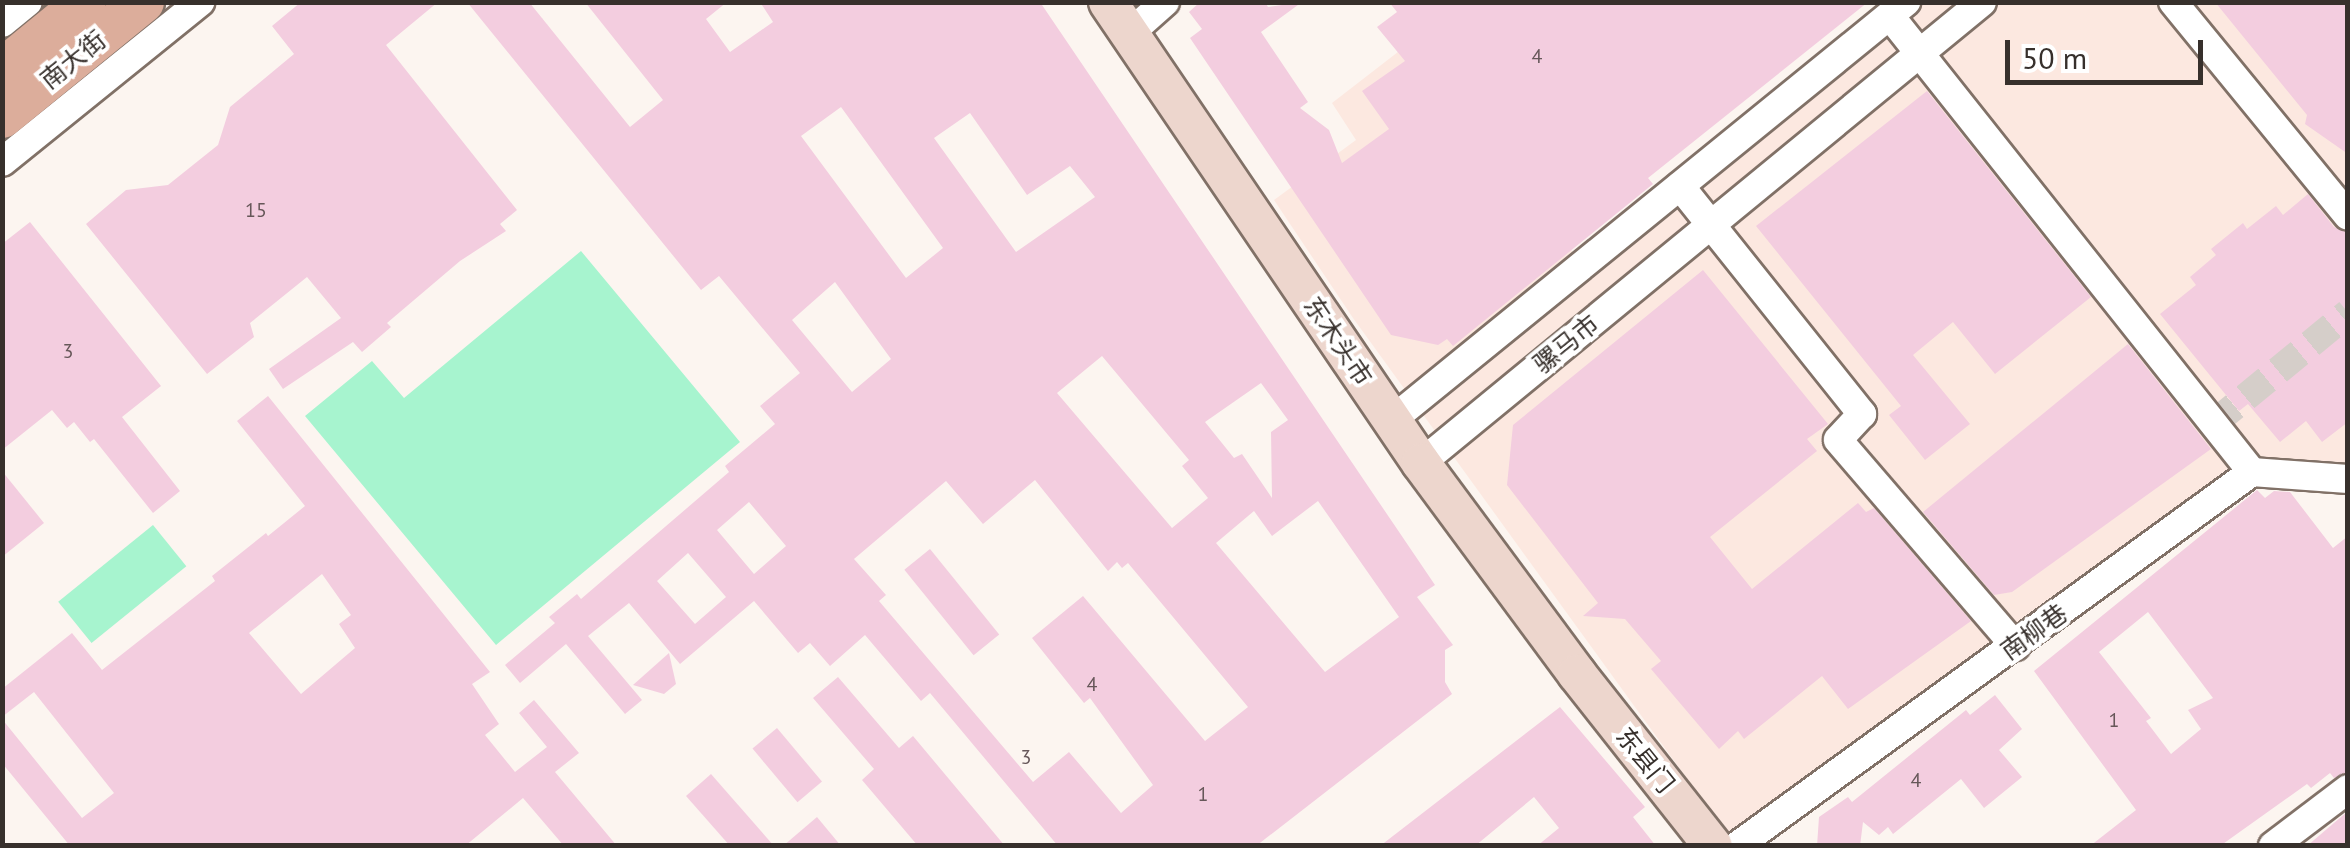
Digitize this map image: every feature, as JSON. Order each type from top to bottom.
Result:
[{"type":"main road","name":"南大街","points":[[2,70],[85,2]]},
{"type":"main road","name":"南大街","points":[[2,116],[143,2]]},
{"type":"street","points":[[2,23],[28,2]]},
{"type":"street","points":[[2,162],[200,2]]},
{"type":"street","name":"东木头市","points":[[1108,2],[1421,462],[1576,674]]},
{"type":"street","points":[[1129,34],[1165,2]]},
{"type":"street","name":"骡马市","points":[[1421,462],[1982,2]]},
{"type":"street","points":[[2173,2],[2348,216]]},
{"type":"street","points":[[1898,9],[1920,53],[2252,472],[2348,480]]},
{"type":"street","name":"骡马市","points":[[1392,420],[1898,9]]},
{"type":"street","points":[[1680,186],[1862,414],[1838,440],[2014,646]]},
{"type":"street","name":"南柳巷","points":[[1737,846],[2252,472]]},
{"type":"street","name":"东县门","points":[[1576,674],[1714,846]]},
{"type":"street","points":[[2273,846],[2348,789]]},
{"type":"shaded area","points":[[1893,3],[2347,3],[2347,479],[2252,472],[1735,845],[1353,318],[1274,200],[1356,140],[1332,103],[1407,45],[1576,256]]},
{"type":"green space","points":[[581,251],[740,442],[496,645],[305,416],[372,361],[404,398]]},
{"type":"green space","points":[[153,525],[186,566],[92,643],[58,602]]},
{"type":"building","points":[[301,2],[438,2],[386,45],[517,210],[500,224],[506,231],[460,261],[387,323],[391,327],[362,352],[353,342],[283,389],[269,369],[341,318],[307,277],[250,323],[254,337],[207,374],[86,224],[126,190],[168,185],[218,145],[230,107],[294,54],[272,26]]},
{"type":"building","points":[[467,2],[529,2],[630,127],[663,100],[585,2],[727,2],[706,19],[730,52],[773,22],[760,2],[1040,2],[1435,585],[1417,597],[1453,645],[1445,650],[1445,682],[1452,694],[1256,846],[1058,846],[930,693],[921,701],[865,635],[830,666],[810,643],[798,653],[754,601],[680,664],[629,603],[588,636],[642,700],[625,714],[566,644],[520,683],[505,665],[555,623],[549,617],[577,594],[581,599],[729,472],[725,466],[775,424],[760,406],[800,373],[719,276],[701,290]],"holes":[[[841,107],[943,248],[906,278],[801,136]],[[970,113],[1027,195],[1070,166],[1095,197],[1016,252],[934,138]],[[835,282],[891,359],[852,392],[792,320]],[[1102,356],[1189,460],[1182,466],[1208,498],[1172,528],[1057,393]],[[1261,383],[1288,420],[1271,432],[1272,498],[1242,454],[1234,458],[1205,422]],[[1035,480],[1108,571],[1117,562],[1122,568],[1128,563],[1248,707],[1205,741],[1083,596],[1032,638],[1084,703],[1090,698],[1153,785],[1121,813],[1069,752],[1033,782],[879,601],[886,595],[854,559],[946,481],[983,524]],[[1318,501],[1399,617],[1325,672],[1216,543],[1254,511],[1272,536]],[[749,502],[786,546],[754,574],[717,530]],[[688,553],[726,597],[695,624],[657,581]]]},
{"type":"building","points":[[1200,2],[1265,2],[1268,7],[1302,2],[1261,32],[1308,102],[1300,108],[1329,130],[1342,163],[1389,129],[1362,91],[1405,61],[1377,27],[1397,12],[1389,2],[1868,2],[1648,178],[1653,184],[1453,346],[1447,339],[1438,345],[1391,335],[1190,38],[1202,29],[1189,12]]},
{"type":"building","points":[[2215,2],[2348,2],[2348,154],[2305,124],[2307,115]]},
{"type":"building","points":[[1927,91],[2091,297],[1995,374],[1953,322],[1913,355],[1970,424],[1925,460],[1889,415],[1901,406],[1756,226]]},
{"type":"building","points":[[2308,194],[2334,227],[2348,233],[2348,422],[2322,442],[2306,421],[2280,442],[2248,404],[2239,411],[2160,314],[2196,285],[2190,277],[2216,255],[2211,249],[2243,223],[2247,229],[2276,206],[2283,215]]},
{"type":"building","points":[[30,222],[161,386],[122,417],[180,491],[153,513],[94,439],[90,442],[74,422],[67,428],[52,410],[2,450],[2,244]]},
{"type":"building","points":[[1703,270],[1828,424],[1807,439],[1817,451],[1710,537],[1752,589],[1858,503],[1866,512],[1874,508],[1971,621],[1848,709],[1822,676],[1744,739],[1738,731],[1719,749],[1651,669],[1661,661],[1625,619],[1583,616],[1598,603],[1507,485],[1513,425]]},
{"type":"building","points":[[2128,344],[2211,449],[2012,592],[1994,595],[1923,512]]},
{"type":"building","points":[[268,396],[490,672],[472,684],[499,724],[485,735],[515,772],[547,747],[519,713],[534,700],[579,753],[555,772],[617,846],[564,846],[523,798],[465,846],[70,846],[2,763],[2,719],[82,818],[114,793],[34,692],[2,717],[2,689],[72,633],[102,670],[215,581],[212,576],[305,506],[237,421]],"holes":[[[322,574],[351,615],[339,624],[355,648],[301,694],[249,633]]]},
{"type":"building","points":[[2,471],[44,523],[2,557]]},
{"type":"building","points":[[2257,490],[2265,498],[2274,491],[2290,492],[2333,548],[2348,536],[2348,772],[2334,778],[2330,773],[2311,788],[2307,784],[2220,846],[2090,846],[2136,810],[2034,671]],"holes":[[[2148,612],[2213,698],[2188,710],[2201,729],[2171,754],[2146,721],[2151,718],[2099,652]]]},
{"type":"building","points":[[930,549],[999,634],[974,655],[904,570]]},
{"type":"building","points":[[669,653],[676,684],[664,694],[633,685]]},
{"type":"building","points":[[838,677],[899,748],[913,736],[1005,846],[918,846],[862,780],[874,769],[813,698]]},
{"type":"building","points":[[1995,695],[2022,729],[1999,750],[2022,777],[1984,808],[1961,779],[1893,834],[1888,827],[1879,835],[1863,822],[1860,846],[1817,846],[1819,817],[1848,797],[1852,802],[1966,710],[1970,715]]},
{"type":"building","points":[[1560,707],[1645,807],[1633,817],[1656,846],[1537,846],[1559,828],[1534,797],[1475,846],[1380,846]]},
{"type":"building","points":[[777,728],[822,782],[797,802],[752,749]]},
{"type":"building","points":[[711,774],[774,846],[730,846],[686,796]]},
{"type":"building","points":[[2348,811],[2348,846],[2307,846]]},
{"type":"building","points":[[817,817],[841,846],[783,846]]},
{"type":"tunnel","points":[[2213,424],[2348,313]]}]
